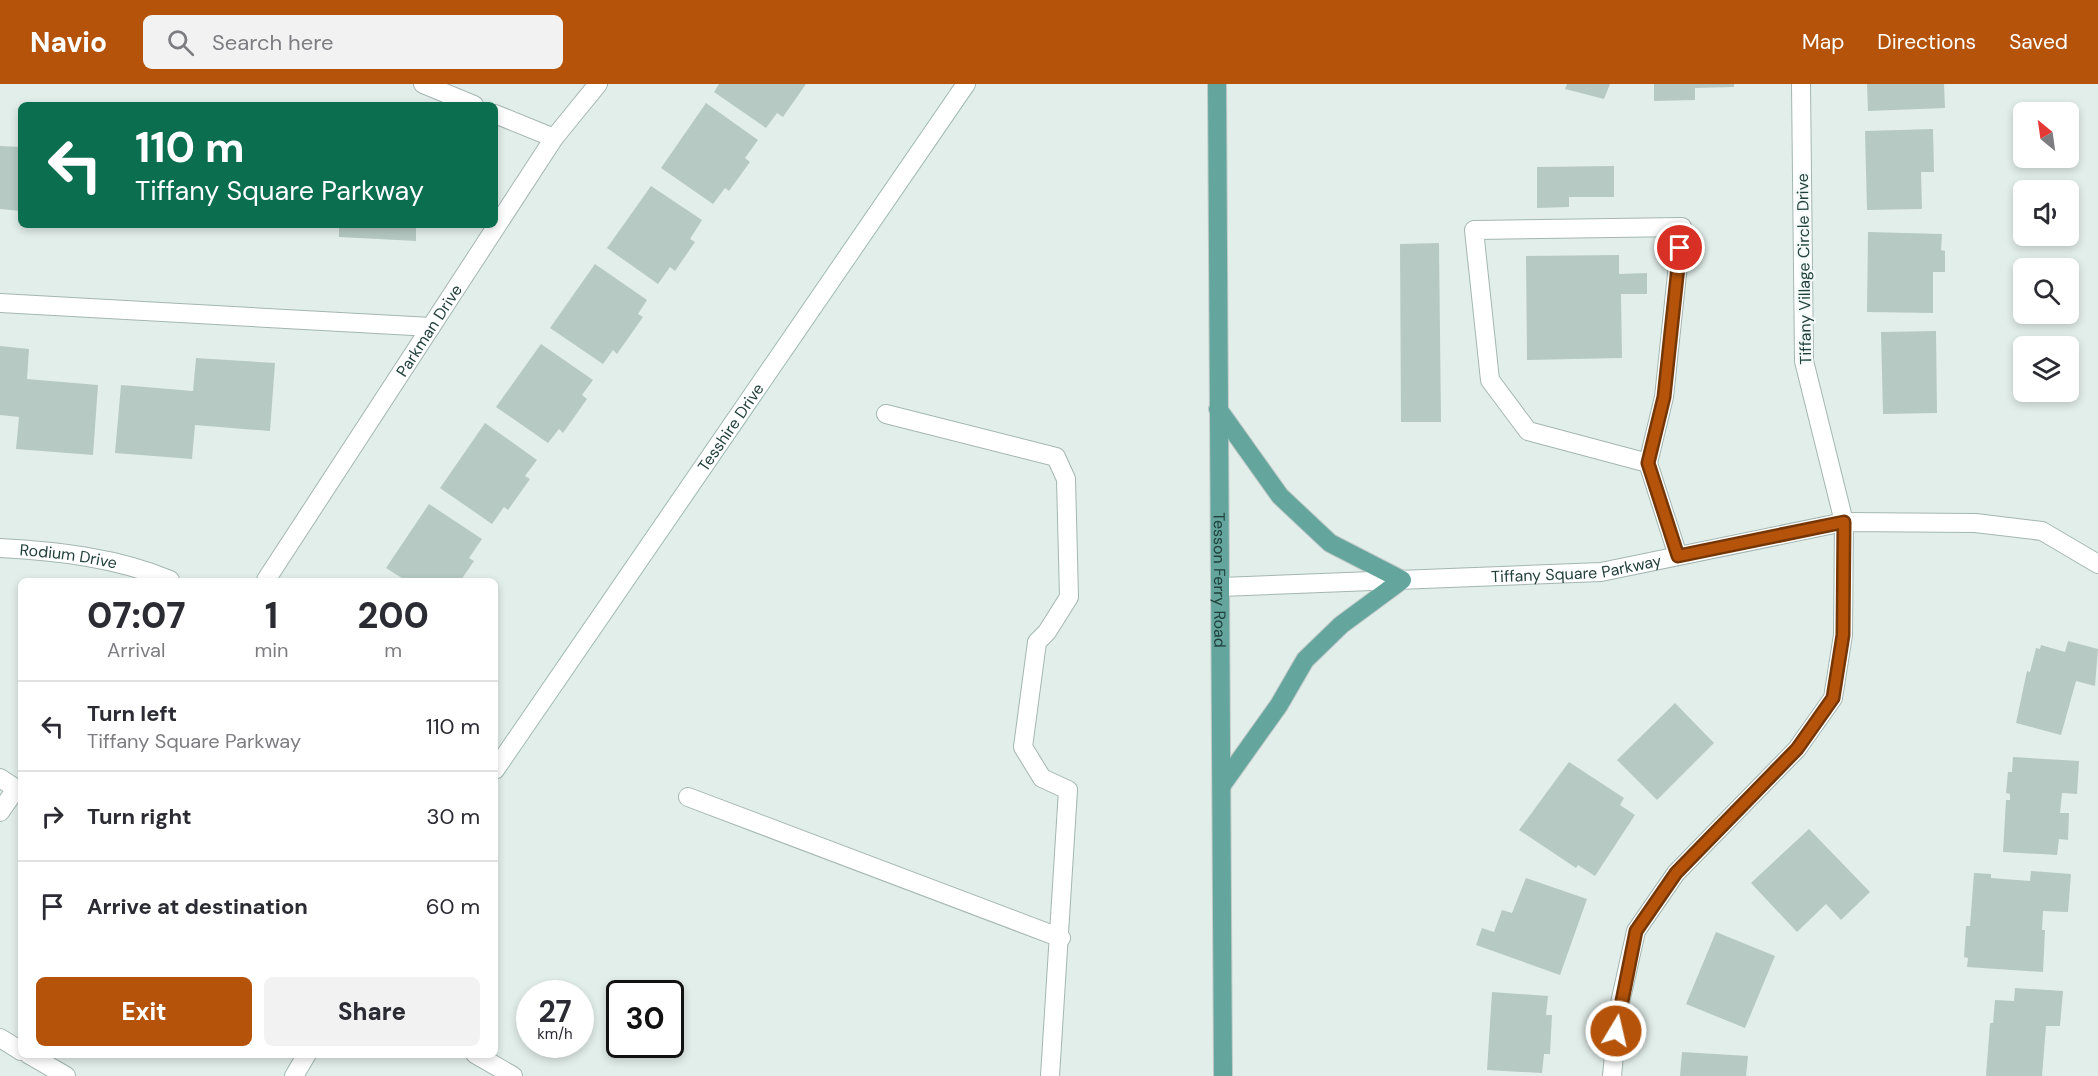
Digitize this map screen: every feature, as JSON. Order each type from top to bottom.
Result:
[{"type":"main road","name":"Tesson Ferry Road","points":[[1217,84],[1223,1076]]},
{"type":"main road","points":[[1218,409],[1280,496],[1321,535],[1330,543],[1402,580],[1341,625],[1305,660],[1279,705],[1222,785]]},
{"type":"street","points":[[423,84],[467,102]]},
{"type":"street","name":"Parkman Drive","points":[[498,224],[554,138],[598,84]]},
{"type":"street","name":"Tesshire Drive","points":[[498,766],[966,84]]},
{"type":"street","name":"Tiffany Village Circle Drive","points":[[1612,1076],[1618,1012],[1636,931],[1676,873],[1797,749],[1833,698],[1843,635],[1844,522],[1804,361],[1801,84]]},
{"type":"street","points":[[498,115],[554,138]]},
{"type":"street","points":[[1648,463],[1528,431],[1490,380],[1474,230],[1682,227],[1664,397],[1648,463],[1678,556]]},
{"type":"street","name":"Parkman Drive","points":[[267,578],[495,228]]},
{"type":"street","points":[[0,303],[431,327]]},
{"type":"street","points":[[886,414],[1056,457],[1066,479],[1069,597],[1047,632],[1037,642],[1023,747],[1042,778],[1068,790],[1050,1076]]},
{"type":"street","name":"Tiffany Square Parkway","points":[[1221,587],[1600,572],[1844,522],[1975,523],[2042,531],[2098,564]]},
{"type":"street","name":"Rodium Drive","points":[[0,548],[42,550],[142,568],[165,578]]},
{"type":"street","points":[[0,778],[18,790]]},
{"type":"street","points":[[0,813],[18,792]]},
{"type":"street","points":[[688,797],[1060,938]]},
{"type":"street","points":[[0,1038],[18,1049]]},
{"type":"street","points":[[35,1058],[66,1076]]},
{"type":"street","points":[[294,1076],[305,1058]]},
{"type":"street","points":[[482,1058],[513,1076]]},
{"type":"building","points":[[719,84],[806,84],[783,117],[777,113],[766,128],[714,92]]},
{"type":"building","points":[[1567,84],[1610,84],[1604,99],[1565,89]]},
{"type":"building","points":[[1654,84],[1734,84],[1734,87],[1695,88],[1695,100],[1654,101]]},
{"type":"building","points":[[1867,84],[1944,84],[1945,108],[1868,111]]},
{"type":"building","points":[[706,103],[758,140],[745,158],[750,162],[729,191],[725,188],[713,204],[661,168]]},
{"type":"building","points":[[1933,129],[1934,172],[1921,172],[1922,209],[1867,210],[1865,131]]},
{"type":"building","points":[[0,146],[18,147],[18,211],[0,209]]},
{"type":"building","points":[[1614,166],[1614,197],[1569,197],[1569,207],[1537,208],[1537,167]]},
{"type":"building","points":[[651,186],[702,220],[690,239],[695,242],[675,271],[670,267],[658,284],[607,248]]},
{"type":"building","points":[[339,228],[416,228],[416,241],[339,237]]},
{"type":"building","points":[[1868,232],[1942,234],[1941,250],[1945,251],[1945,272],[1933,272],[1933,313],[1867,312]]},
{"type":"building","points":[[1439,243],[1441,422],[1401,422],[1400,244]]},
{"type":"building","points":[[1619,255],[1619,274],[1647,273],[1647,294],[1621,294],[1622,358],[1527,360],[1526,256]]},
{"type":"building","points":[[595,264],[647,300],[638,314],[643,317],[617,354],[613,350],[603,364],[550,328]]},
{"type":"building","points":[[1936,331],[1937,413],[1883,414],[1881,332]]},
{"type":"building","points":[[541,344],[593,380],[582,395],[587,399],[563,433],[559,429],[548,443],[496,407]]},
{"type":"building","points":[[0,346],[29,349],[27,379],[98,385],[93,455],[16,449],[19,417],[0,415]]},
{"type":"building","points":[[196,358],[275,363],[270,431],[195,425],[192,459],[115,453],[121,385],[193,391]]},
{"type":"building","points":[[485,423],[537,460],[525,476],[530,479],[508,510],[504,507],[492,524],[440,488]]},
{"type":"building","points":[[429,504],[482,539],[469,558],[474,561],[462,578],[402,578],[386,568]]},
{"type":"building","points":[[2068,641],[2098,649],[2095,686],[2076,681],[2061,735],[2016,723],[2027,671],[2030,672],[2036,648],[2040,649],[2041,645],[2065,652]]},
{"type":"building","points":[[1675,703],[1714,743],[1657,800],[1617,760]]},
{"type":"building","points":[[2013,757],[2079,761],[2077,794],[2062,793],[2060,813],[2069,813],[2068,840],[2059,839],[2057,855],[2003,852],[2006,800],[2010,800],[2010,794],[2006,793],[2008,772],[2012,772]]},
{"type":"building","points":[[1569,762],[1624,798],[1620,805],[1635,815],[1595,876],[1578,865],[1576,868],[1519,830]]},
{"type":"building","points":[[1809,829],[1870,892],[1841,920],[1826,904],[1797,932],[1751,883]]},
{"type":"building","points":[[2031,871],[2071,874],[2068,912],[2043,911],[2042,930],[2045,930],[2043,972],[1967,967],[1968,958],[1964,957],[1966,926],[1970,926],[1974,873],[1991,874],[1991,878],[2030,881]]},
{"type":"building","points":[[1526,878],[1587,899],[1560,975],[1476,945],[1482,928],[1494,932],[1502,910],[1512,913]]},
{"type":"building","points":[[1716,932],[1775,956],[1745,1028],[1686,1004]]},
{"type":"building","points":[[2015,988],[2063,991],[2060,1026],[2046,1026],[2042,1076],[1986,1076],[1990,1023],[1993,1023],[1995,1000],[2014,1001]]},
{"type":"building","points":[[1492,992],[1548,996],[1546,1015],[1552,1015],[1550,1054],[1544,1054],[1542,1073],[1487,1070]]},
{"type":"building","points":[[1682,1052],[1748,1056],[1746,1076],[1680,1076]]},
{"type":"route","points":[[1616,1031],[1636,931],[1676,873],[1797,749],[1833,698],[1843,635],[1844,522],[1678,556],[1648,463],[1664,397],[1680,248]]}]
